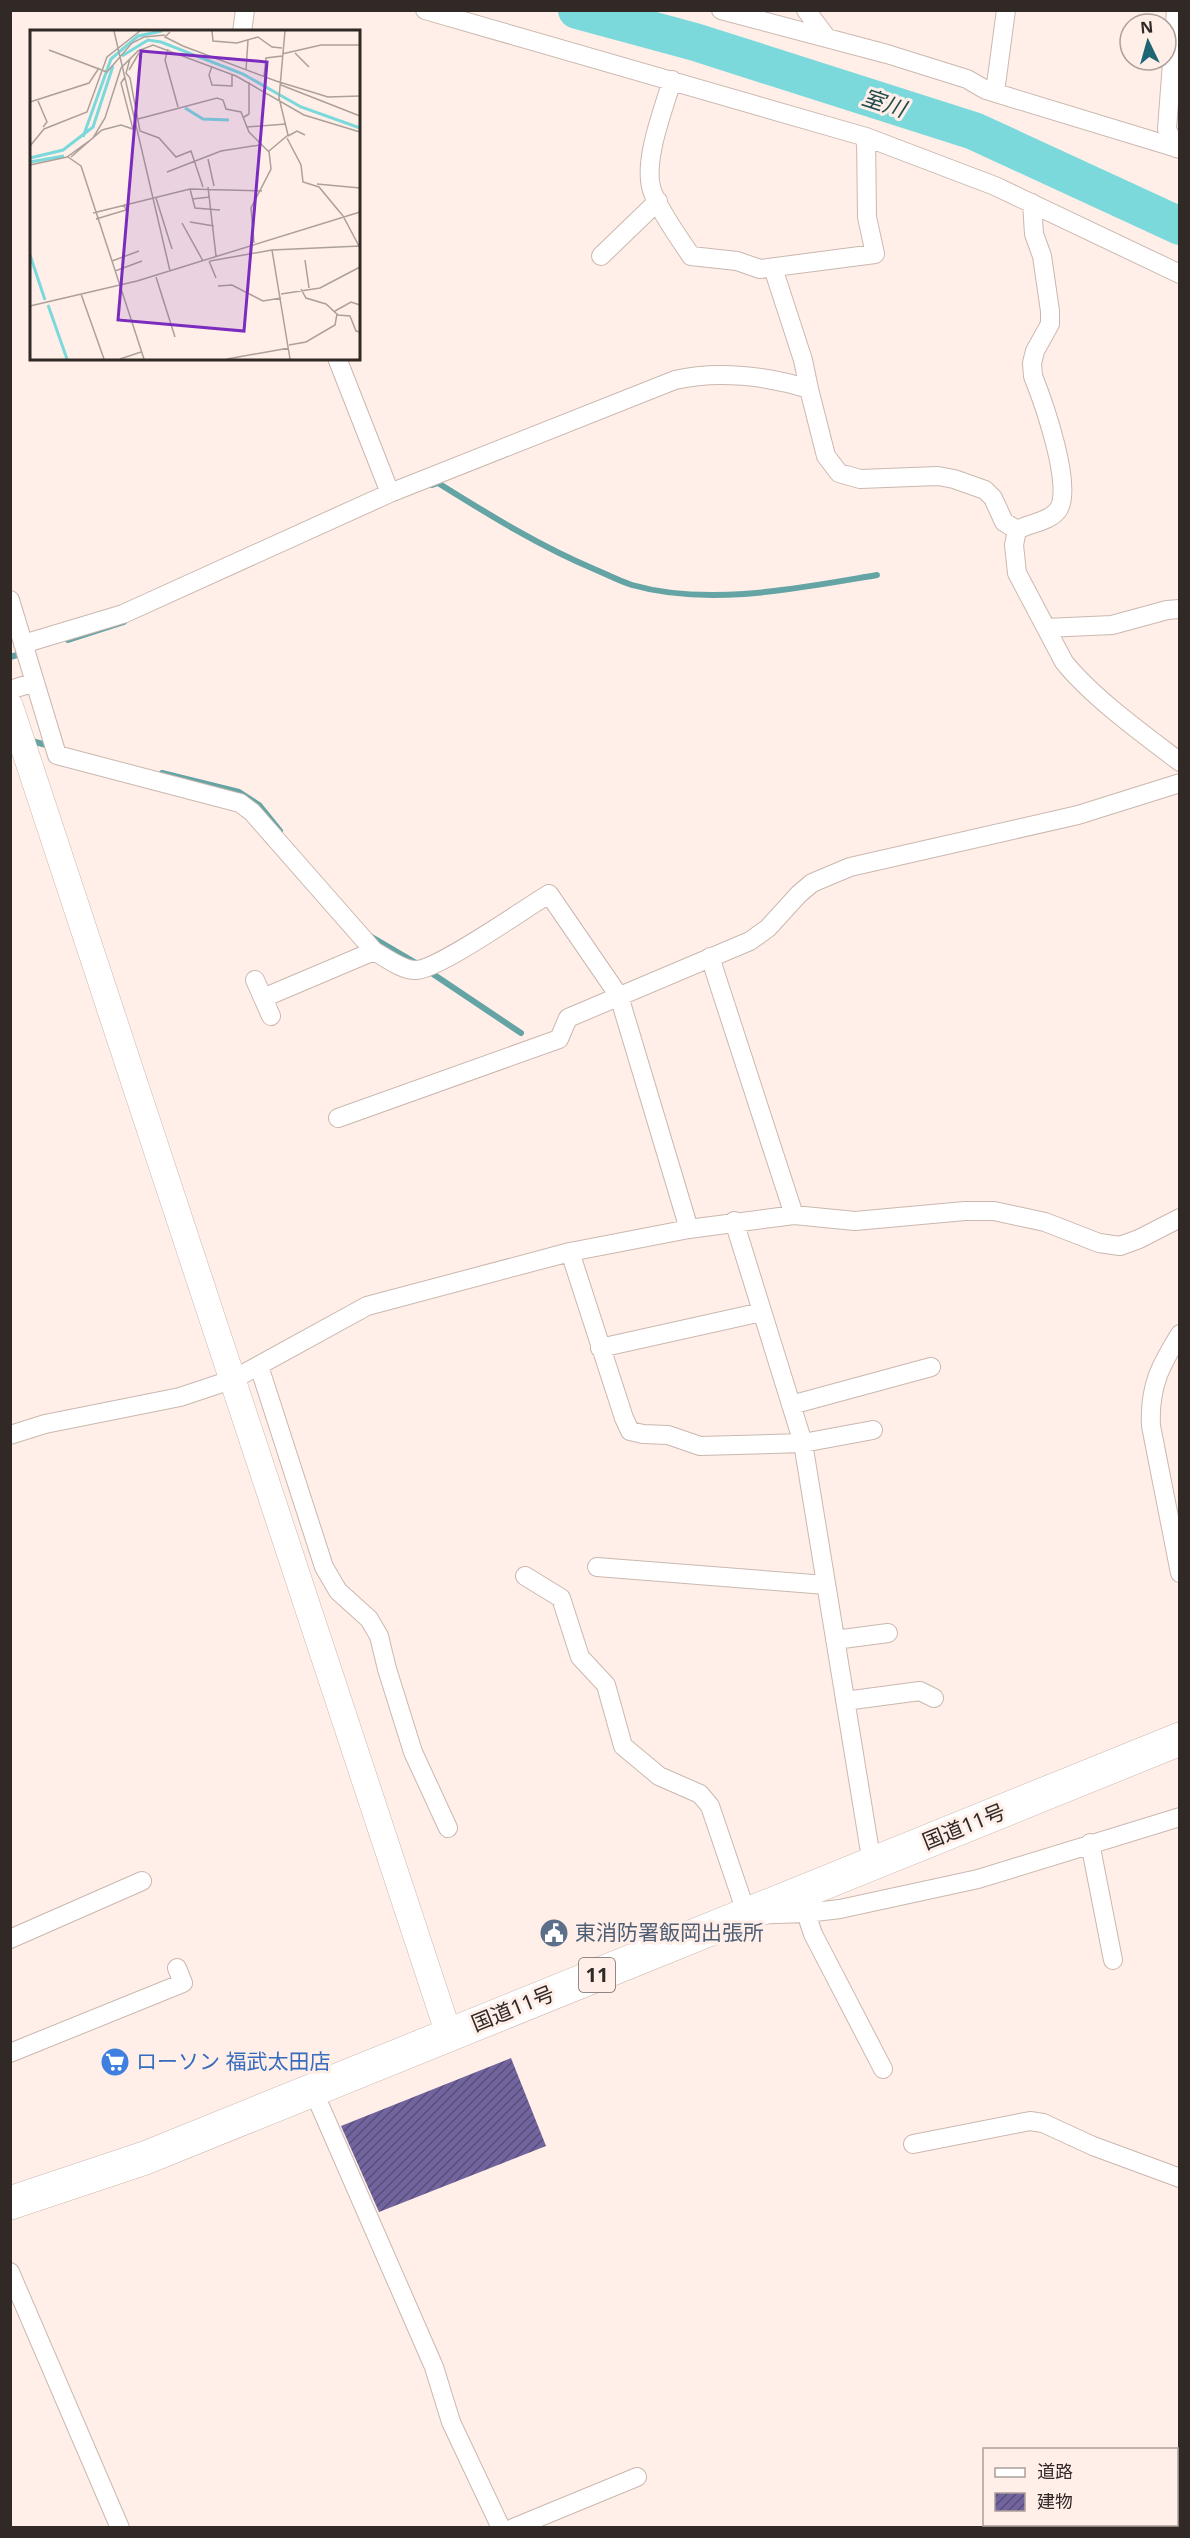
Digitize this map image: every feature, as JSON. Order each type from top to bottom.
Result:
[{"type":"highway","name":"国道11号","points":[[10,2204],[146,2158],[1179,1739]]},
{"type":"street","points":[[242,30],[245,10]]},
{"type":"street","points":[[425,10],[866,137],[995,186],[1179,274]]},
{"type":"street","points":[[721,10],[745,14],[967,79],[995,92],[1178,148]]},
{"type":"street","points":[[806,10],[827,38]]},
{"type":"street","points":[[995,92],[1006,10]]},
{"type":"street","points":[[1176,10],[1167,129],[1178,148]]},
{"type":"street","points":[[672,80],[653,150],[650,171],[652,192],[691,256],[738,261],[748,267],[760,269],[875,254],[867,217],[866,137]]},
{"type":"street","points":[[601,256],[658,201]]},
{"type":"street","points":[[1032,203],[1034,234],[1042,256],[1050,311],[1050,324],[1035,351],[1032,363],[1033,376],[1059,459],[1063,498],[1059,509],[1049,518],[1029,523],[1017,530],[1014,545],[1017,573],[1072,673],[1179,762]]},
{"type":"street","points":[[773,268],[803,360],[826,456],[839,473],[860,479],[938,476],[954,479],[985,490],[993,498],[1004,522],[1017,530]]},
{"type":"street","points":[[339,360],[390,493]]},
{"type":"street","points":[[23,644],[123,614],[390,493],[675,380],[713,375],[748,377],[809,389]]},
{"type":"street","points":[[10,600],[57,755],[240,803],[252,812],[374,951],[407,968],[416,970],[438,963],[549,894],[619,996],[689,1229]]},
{"type":"street","points":[[1046,628],[1112,625],[1167,610],[1179,609]]},
{"type":"street","points":[[10,690],[35,682]]},
{"type":"street","points":[[10,706],[449,2035]]},
{"type":"street","points":[[338,1118],[559,1039],[568,1018],[750,941],[768,928],[812,883],[850,867],[1078,815],[1179,783]]},
{"type":"street","points":[[262,998],[374,951]]},
{"type":"street","points":[[710,957],[794,1215]]},
{"type":"street","points":[[255,980],[271,1016]]},
{"type":"street","points":[[10,1435],[45,1424],[180,1397],[234,1379],[367,1306],[570,1252],[689,1229],[734,1221],[794,1215],[855,1221],[965,1211],[994,1211],[1045,1222],[1099,1243],[1120,1246],[1139,1239],[1179,1218]]},
{"type":"street","points":[[734,1221],[803,1443],[872,1864]]},
{"type":"street","points":[[570,1252],[600,1348],[630,1431],[668,1435],[700,1446],[803,1443],[873,1430]]},
{"type":"street","points":[[600,1348],[762,1312]]},
{"type":"street","points":[[1179,1334],[1153,1384],[1150,1405],[1151,1426],[1179,1573]]},
{"type":"street","points":[[259,1366],[324,1567],[338,1591],[369,1619],[379,1636],[413,1752],[448,1828]]},
{"type":"street","points":[[791,1405],[930,1367]]},
{"type":"street","points":[[597,1568],[826,1585]]},
{"type":"street","points":[[525,1576],[561,1598],[580,1657],[606,1685],[623,1746],[659,1776],[700,1794],[710,1806],[747,1915],[806,1913],[840,1909],[978,1879],[1179,1817]]},
{"type":"street","points":[[835,1640],[888,1633]]},
{"type":"street","points":[[845,1701],[920,1691],[934,1698]]},
{"type":"street","points":[[1090,1843],[1113,1960]]},
{"type":"street","points":[[10,1939],[142,1881]]},
{"type":"street","points":[[806,1913],[813,1934],[883,2069]]},
{"type":"street","points":[[10,2053],[183,1983],[177,1968]]},
{"type":"street","points":[[313,2090],[434,2367],[451,2422],[501,2528]]},
{"type":"street","points":[[913,2144],[1030,2121],[1043,2123],[1093,2146],[1179,2178]]},
{"type":"street","points":[[10,2272],[120,2528]]},
{"type":"street","points":[[513,2528],[638,2477]]},
{"type":"building","points":[[511,2058],[546,2146],[379,2212],[341,2126]]},
{"type":"waterway","name":"室川","points":[[577,10],[695,42],[974,131],[1180,226]]},
{"type":"waterway","points":[[432,485],[438,483],[514,529],[574,560],[632,585],[661,591],[692,595],[754,593],[877,575]]},
{"type":"waterway","points":[[68,640],[124,622]]},
{"type":"waterway","points":[[10,657],[24,653]]},
{"type":"waterway","points":[[28,740],[50,746]]},
{"type":"waterway","points":[[162,773],[239,792],[259,805],[280,831]]},
{"type":"waterway","points":[[370,936],[416,963]]},
{"type":"waterway","points":[[427,970],[521,1033]]},
{"type":"place","name":"東消防署飯岡出張所","points":[[554,1933]]},
{"type":"place","name":"ローソン 福武太田店","points":[[115,2062]]}]
